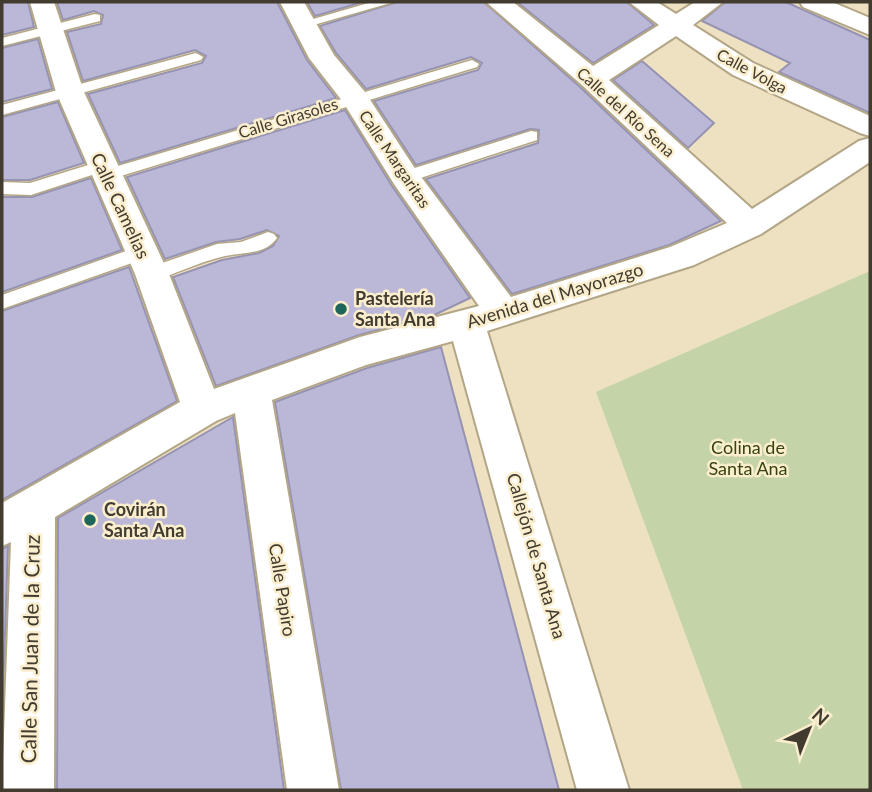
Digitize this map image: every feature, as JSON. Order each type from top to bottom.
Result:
[{"type":"street","name":"Calle del Río Sena","points":[[498,2],[592,79],[750,226]]},
{"type":"street","name":"Calle Volga","points":[[641,2],[672,25],[743,69],[870,127]]},
{"type":"street","points":[[592,79],[711,2]]},
{"type":"street","points":[[813,2],[870,27]]},
{"type":"street","name":"Calle Margaritas","points":[[298,13],[322,58],[355,98],[405,177],[485,318]]},
{"type":"street","name":"Calle Camelias","points":[[47,16],[70,92],[146,263],[202,409]]},
{"type":"street","name":"Avenida del Mayorazgo","points":[[18,517],[202,409],[251,389],[360,352],[485,318],[682,257],[750,226],[870,148]]},
{"type":"street","name":"Callejón de Santa Ana","points":[[485,318],[603,790]]},
{"type":"street","name":"Calle Papiro","points":[[251,389],[313,790]]},
{"type":"street","name":"Calle San Juan de la Cruz","points":[[18,517],[28,790]]},
{"type":"lane","points":[[298,13],[387,2]]},
{"type":"lane","points":[[2,42],[47,16],[95,18]]},
{"type":"lane","points":[[2,110],[196,57]]},
{"type":"lane","name":"Calle Girasoles","points":[[2,187],[31,189],[103,171],[472,64]]},
{"type":"lane","points":[[405,177],[531,136]]},
{"type":"lane","points":[[2,302],[146,263],[223,249],[243,249],[268,238]]},
{"type":"green space","name":"Colina de Santa Ana","points":[[870,271],[870,790],[743,790],[596,392]]},
{"type":"building","points":[[2,2],[28,2],[34,27],[2,35]]},
{"type":"building","points":[[57,2],[277,2],[307,60],[336,98],[120,163],[88,94],[202,63],[206,56],[195,50],[83,81],[67,32],[101,24],[103,15],[94,11],[63,20]]},
{"type":"building","points":[[307,2],[363,2],[315,16]]},
{"type":"building","points":[[397,2],[484,2],[580,87],[721,221],[669,245],[512,294],[426,179],[538,143],[539,130],[530,129],[416,165],[374,101],[478,70],[482,63],[471,57],[366,89],[336,53],[320,26]]},
{"type":"building","points":[[517,2],[627,2],[654,25],[593,63]]},
{"type":"building","points":[[725,2],[786,2],[870,40],[870,113],[779,72],[790,63],[702,21]]},
{"type":"building","points":[[38,39],[52,89],[2,102],[2,48]]},
{"type":"building","points":[[642,61],[714,123],[688,148],[613,80]]},
{"type":"building","points":[[58,102],[84,163],[30,180],[2,180],[2,117]]},
{"type":"building","points":[[345,110],[392,186],[470,298],[432,316],[359,335],[216,386],[173,277],[222,260],[259,253],[273,246],[279,236],[267,230],[240,239],[216,242],[165,259],[127,177]]},
{"type":"building","points":[[91,178],[122,250],[2,292],[2,197],[32,197]]},
{"type":"building","points":[[129,267],[177,401],[2,500],[2,311]]},
{"type":"building","points":[[441,347],[559,790],[341,790],[275,402],[367,368]]},
{"type":"building","points":[[233,417],[284,790],[57,790],[58,518]]},
{"type":"building","points":[[8,546],[2,724],[2,549]]},
{"type":"place","name":"Pastelería Santa Ana","points":[[341,309]]},
{"type":"place","name":"Covirán Santa Ana","points":[[90,520]]}]
